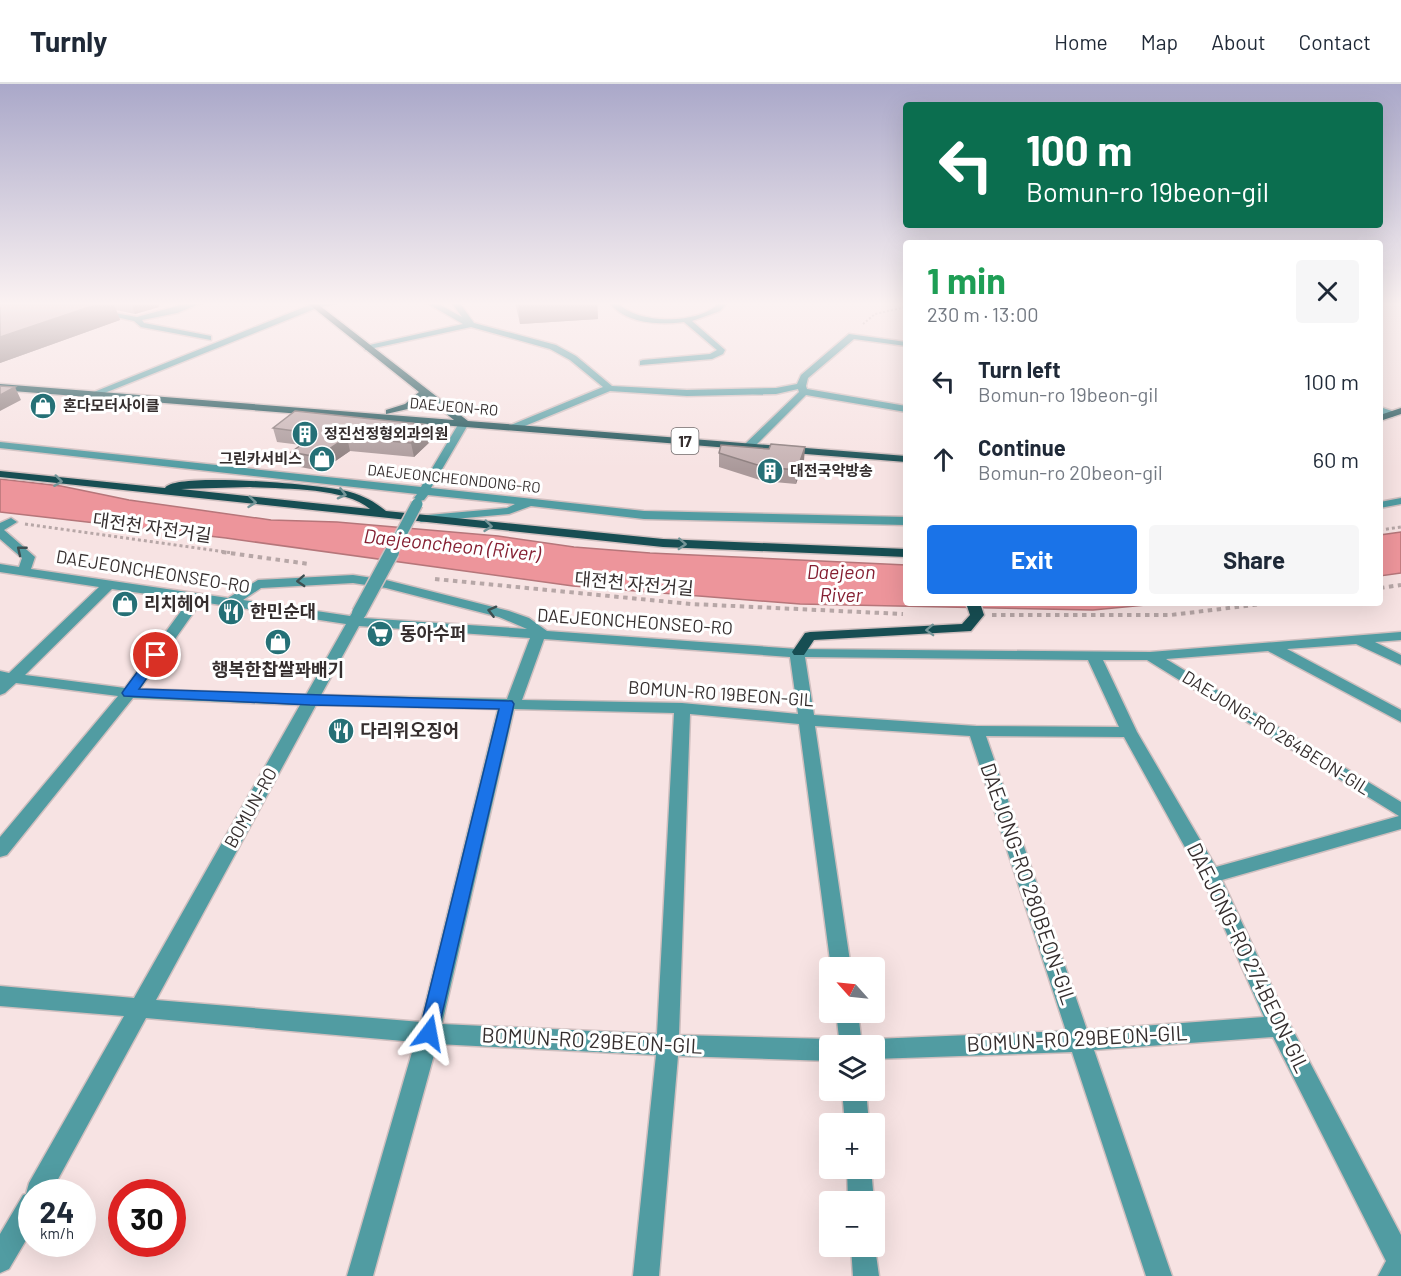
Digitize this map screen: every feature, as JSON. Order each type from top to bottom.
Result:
[{"type":"main road","points":[[380,358],[464,423]]},
{"type":"main road","name":"DAEJEON-RO","points":[[0,387],[903,459]]},
{"type":"main road","points":[[374,415],[406,408],[418,401],[424,392]]},
{"type":"main road","points":[[0,474],[663,543],[903,553]]},
{"type":"main road","points":[[138,490],[197,484],[307,482],[378,506],[384,515]]},
{"type":"main road","points":[[872,552],[903,544]]},
{"type":"main road","points":[[798,653],[810,636],[966,628],[975,609]]},
{"type":"street","points":[[94,394],[183,358]]},
{"type":"street","points":[[572,358],[609,388],[627,391],[687,393],[803,389],[903,408]]},
{"type":"street","points":[[643,363],[696,358]]},
{"type":"street","points":[[749,446],[803,389],[804,377],[827,358]]},
{"type":"street","points":[[515,427],[609,388]]},
{"type":"street","name":"BOMUN-RO","points":[[45,1179],[424,491],[464,423]]},
{"type":"street","name":"DAEJEONCHEONDONG-RO","points":[[0,445],[307,482],[424,491],[644,515],[903,521]]},
{"type":"street","points":[[1383,504],[1401,501]]},
{"type":"street","points":[[421,518],[509,511],[531,503]]},
{"type":"street","points":[[0,528],[11,522]]},
{"type":"street","points":[[0,533],[29,557],[23,572]]},
{"type":"street","name":"DAEJEONCHEONSEO-RO","points":[[0,568],[197,599],[356,617],[541,635],[798,653],[1150,656],[1401,636]]},
{"type":"street","points":[[230,603],[258,584],[353,579],[386,584],[504,614],[524,621],[541,635],[510,704],[429,1033],[360,1276]]},
{"type":"street","points":[[0,690],[6,677],[108,585]]},
{"type":"street","points":[[0,850],[129,693],[197,599]]},
{"type":"street","points":[[1358,639],[1401,661]]},
{"type":"street","points":[[1270,646],[1401,717]]},
{"type":"street","points":[[798,653],[839,957]]},
{"type":"street","name":"DAEJONG-RO 274BEON-GIL","points":[[1094,656],[1129,732],[1211,876],[1280,1026],[1401,1263]]},
{"type":"street","name":"DAEJONG-RO 264BEON-GIL","points":[[1150,656],[1401,810]]},
{"type":"street","name":"BOMUN-RO 19BEON-GIL","points":[[6,677],[129,693],[310,700],[682,708],[807,720],[976,730],[1129,732]]},
{"type":"street","points":[[646,1276],[668,1046],[682,708]]},
{"type":"street","name":"DAEJONG-RO 280BEON-GIL","points":[[976,730],[1159,1276]]},
{"type":"street","points":[[1211,876],[1401,822]]},
{"type":"street","name":"BOMUN-RO 29BEON-GIL","points":[[0,996],[141,1006],[429,1033],[668,1046],[819,1050]]},
{"type":"street","name":"BOMUN-RO 29BEON-GIL","points":[[885,1049],[1080,1041],[1280,1026]]},
{"type":"street","points":[[0,1260],[18,1228]]},
{"type":"street","points":[[865,1257],[866,1276]]},
{"type":"street","points":[[1390,1276],[1401,1263]]},
{"type":"path","name":"대전천 자전거길","points":[[11,522],[316,565]]},
{"type":"path","points":[[1383,529],[1401,526]]},
{"type":"path","name":"대전천 자전거길","points":[[431,578],[691,604],[910,614]]},
{"type":"path","points":[[1383,588],[1401,585]]},
{"type":"path","points":[[975,609],[1171,615],[1244,606]]},
{"type":"water","name":"Daejeon River","points":[[0,479],[61,486],[129,500],[271,520],[337,522],[498,536],[574,547],[650,553],[903,565],[903,606],[1135,606],[1093,610],[800,604],[573,586],[226,538],[0,512]]},
{"type":"water","points":[[1401,532],[1401,573],[1383,576],[1383,535]]},
{"type":"building","points":[[0,386],[15,387],[0,395]]},
{"type":"building","points":[[295,411],[430,425],[411,443],[347,437],[317,457],[291,452],[317,434],[273,428]]},
{"type":"building","points":[[771,444],[805,447],[797,470],[764,467],[719,453],[721,445],[769,449]]},
{"type":"place","name":"혼다모터사이클","points":[[43,406]]},
{"type":"place","name":"정진선정형외과의원","points":[[305,434]]},
{"type":"place","name":"그린카서비스","points":[[322,459]]},
{"type":"place","name":"대전국악방송","points":[[770,471]]},
{"type":"place","name":"리치헤어","points":[[125,604]]},
{"type":"place","name":"한민순대","points":[[231,612]]},
{"type":"place","name":"동아수퍼","points":[[380,634]]},
{"type":"place","name":"행복한찹쌀꽈배기","points":[[278,642]]},
{"type":"place","name":"다리위오징어","points":[[341,731]]},
{"type":"route","points":[[156,655],[129,693],[507,704],[429,1033]]},
{"type":"water label","name":"Daejeoncheon (River)","points":[[452,545]]}]
